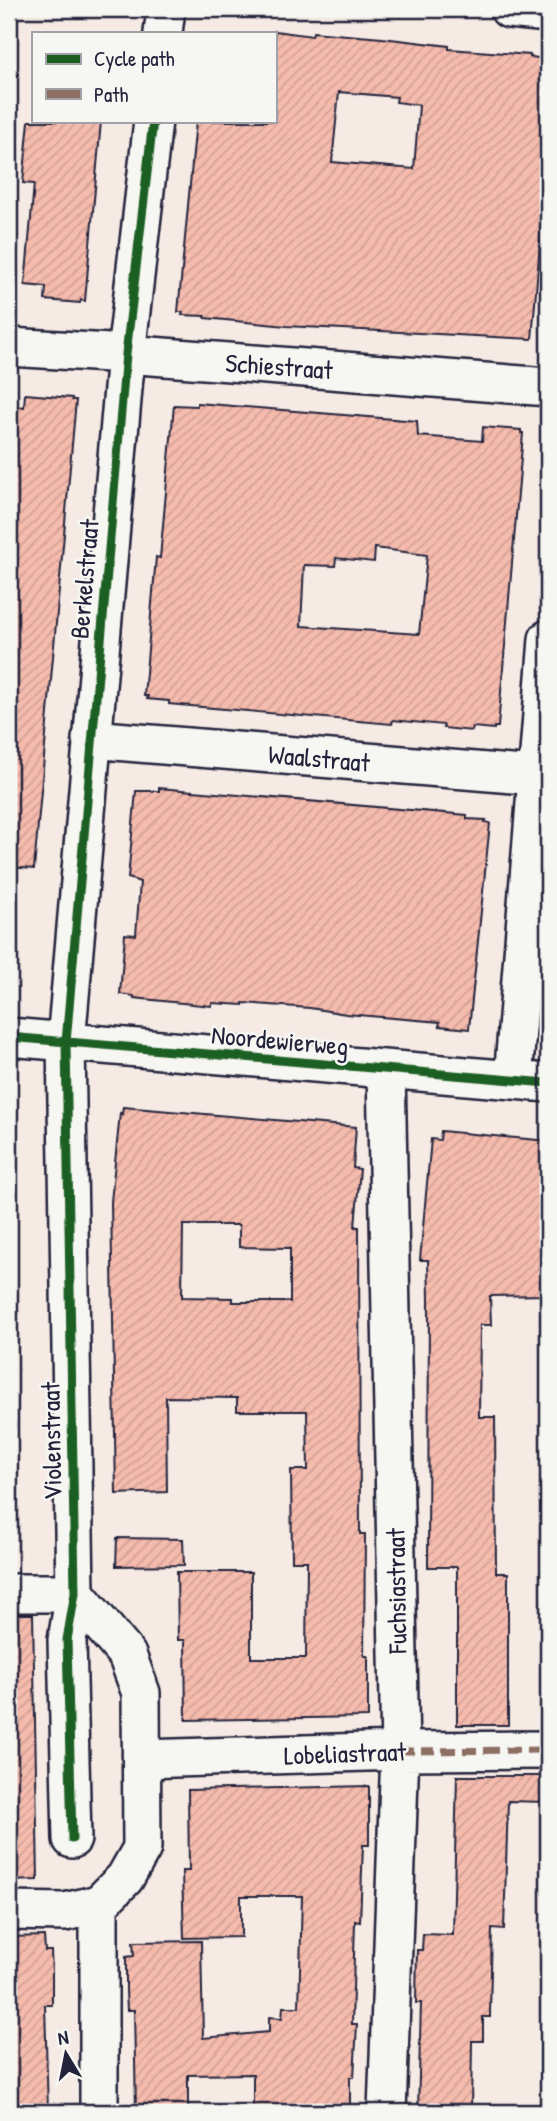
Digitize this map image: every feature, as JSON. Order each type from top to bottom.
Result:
[{"type":"street","points":[[163,32],[166,9]]},
{"type":"street","points":[[509,9],[548,13]]},
{"type":"street","name":"Berkelstraat","points":[[66,1042],[126,354],[153,122]]},
{"type":"street","name":"Schiestraat","points":[[9,348],[126,354],[548,387]]},
{"type":"street","points":[[531,1081],[548,639]]},
{"type":"street","name":"Waalstraat","points":[[91,739],[543,777]]},
{"type":"street","name":"Noordewierweg","points":[[9,1037],[531,1081]]},
{"type":"street","name":"Violenstraat","points":[[66,1042],[75,1592],[67,1640],[72,1839]]},
{"type":"street","name":"Fuchsiastraat","points":[[386,1070],[400,1751],[387,2112]]},
{"type":"street","points":[[9,1593],[75,1592],[127,1655],[141,1693],[142,1759],[142,1848],[125,1878],[99,1904],[65,1912],[9,1912]]},
{"type":"street","name":"Lobeliastraat","points":[[142,1759],[400,1751],[548,1750]]},
{"type":"street","points":[[99,1904],[99,2112]]},
{"type":"building","points":[[275,31],[312,36],[313,32],[382,38],[449,46],[449,49],[530,55],[548,59],[548,149],[532,339],[286,326],[205,318],[178,312],[196,122],[276,122]],"holes":[[[339,92],[397,97],[396,102],[419,105],[414,169],[332,162]]]},
{"type":"building","points":[[29,121],[101,122],[85,301],[81,300],[80,303],[45,300],[46,287],[25,285],[34,184],[23,183]]},
{"type":"building","points":[[25,394],[76,400],[34,869],[9,867],[9,406],[24,407]]},
{"type":"building","points":[[197,403],[417,421],[418,436],[482,441],[483,427],[521,430],[523,433],[498,727],[473,727],[472,731],[393,720],[392,724],[169,704],[169,701],[147,699],[148,696],[144,696],[156,557],[160,558],[174,405],[197,406]],"holes":[[[375,548],[427,555],[419,634],[301,626],[304,565],[335,566],[336,558],[374,562]]]},
{"type":"building","points":[[159,788],[467,815],[467,819],[486,820],[485,822],[490,823],[469,1029],[439,1026],[440,1022],[346,1014],[310,1008],[243,1003],[212,1003],[211,1006],[134,998],[120,994],[125,934],[136,935],[140,882],[128,878],[136,791],[159,791]]},
{"type":"building","points":[[123,1107],[356,1127],[353,1168],[360,1169],[355,1227],[359,1227],[360,1534],[365,1534],[364,1656],[368,1656],[368,1717],[186,1720],[185,1640],[178,1640],[177,1572],[251,1572],[251,1658],[306,1658],[307,1561],[292,1561],[291,1470],[308,1470],[307,1411],[237,1411],[237,1398],[166,1397],[167,1492],[116,1494],[111,1202],[120,1113],[122,1114]],"holes":[[[183,1225],[239,1225],[239,1247],[290,1248],[290,1302],[233,1302],[233,1298],[182,1297]]]},
{"type":"building","points":[[441,1131],[548,1141],[548,1295],[490,1296],[491,1325],[480,1325],[479,1417],[495,1417],[496,1573],[508,1573],[508,1725],[457,1725],[457,1567],[428,1567],[428,1260],[420,1260],[431,1139],[440,1140]]},
{"type":"building","points":[[117,1538],[183,1539],[184,1565],[116,1566]]},
{"type":"building","points":[[9,1614],[33,1614],[38,1880],[9,1881]]},
{"type":"building","points":[[457,1776],[546,1776],[546,1802],[508,1801],[504,1929],[492,1928],[490,2017],[483,2017],[483,2041],[472,2041],[471,2112],[418,2112],[421,2003],[416,2003],[417,1950],[422,1950],[423,1934],[453,1935]]},
{"type":"building","points":[[369,1786],[369,1845],[363,1845],[360,1922],[355,1921],[352,2024],[357,2024],[354,2077],[350,2077],[350,2112],[253,2112],[253,2074],[188,2075],[188,2112],[136,2112],[134,2010],[127,2010],[126,1992],[126,1957],[134,1956],[133,1942],[201,1941],[203,2038],[269,2032],[269,2017],[282,2018],[283,2007],[299,2007],[302,1896],[241,1896],[241,1937],[184,1938],[182,1871],[189,1871],[188,1790]]},
{"type":"building","points":[[44,1936],[45,1951],[51,1951],[52,1973],[52,2005],[45,2005],[48,2112],[9,2112],[9,1937]]},
{"type":"marked path","points":[[400,1751],[548,1750]]},
{"type":"cycle path","points":[[72,1839],[67,1640],[75,1593],[66,1042],[126,354],[153,122]]},
{"type":"cycle path","points":[[9,1037],[548,1083]]}]
